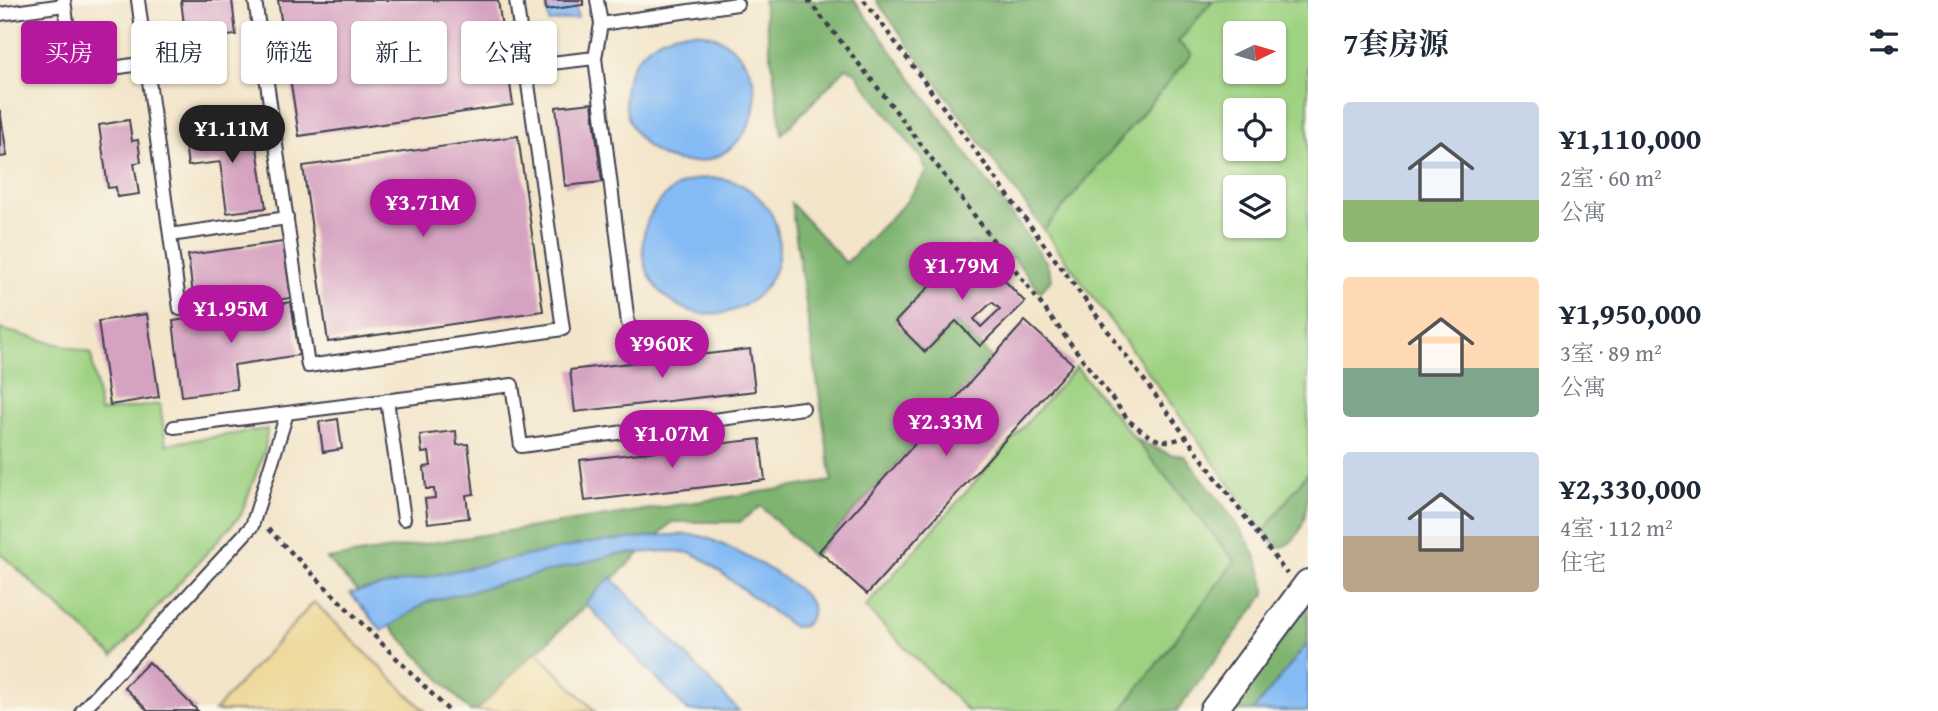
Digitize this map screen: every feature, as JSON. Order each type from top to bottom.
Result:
[{"type":"street","points":[[1213,711],[1304,588]]},
{"type":"lane","points":[[138,0],[141,21]]},
{"type":"lane","points":[[256,0],[308,366],[564,329],[528,84]]},
{"type":"lane","points":[[516,0],[519,21]]},
{"type":"lane","points":[[597,0],[601,24],[595,58],[628,323]]},
{"type":"lane","points":[[0,15],[64,3],[74,74],[131,65]]},
{"type":"lane","points":[[601,24],[737,4]]},
{"type":"lane","points":[[557,62],[595,58]]},
{"type":"lane","points":[[149,84],[180,309]]},
{"type":"lane","points":[[170,235],[287,218]]},
{"type":"lane","points":[[174,428],[512,385],[521,446],[803,408]]},
{"type":"lane","points":[[387,400],[404,519]]},
{"type":"lane","points":[[82,711],[252,526],[287,413]]},
{"type":"path","points":[[808,0],[886,98],[1129,421],[1154,440],[1169,443],[1186,437]]},
{"type":"path","points":[[864,0],[1186,437],[1304,588]]},
{"type":"path","points":[[255,516],[450,711]]},
{"type":"green space","points":[[763,0],[854,0],[1046,262],[1052,279],[1040,292],[1013,257],[997,268],[972,242],[895,321],[925,352],[956,321],[992,358],[813,557],[761,506],[740,522],[672,522],[476,711],[470,711],[327,559],[832,481],[791,203],[846,263],[907,201],[927,172],[922,160],[854,71],[846,68],[782,134]]},
{"type":"green space","points":[[876,0],[1213,0],[1178,42],[1192,54],[1044,230]]},
{"type":"green space","points":[[1213,0],[1308,0],[1308,472],[1264,531],[1044,230],[1192,54],[1178,42]]},
{"type":"green space","points":[[0,329],[91,353],[100,412],[160,404],[166,444],[267,429],[265,449],[241,515],[113,656],[0,553]]},
{"type":"green space","points":[[1076,367],[1235,561],[1121,711],[968,711],[865,607]]},
{"type":"green space","points":[[1135,439],[1169,454],[1185,456],[1247,540],[1263,576],[1265,594],[1177,711],[1121,711],[1235,561]]},
{"type":"green space","points":[[1308,472],[1308,494],[1301,528],[1288,544],[1278,548],[1264,531]]},
{"type":"green space","points":[[1308,601],[1308,644],[1253,711],[1226,711]]},
{"type":"sand","points":[[314,602],[425,711],[214,711]]},
{"type":"sand","points":[[536,651],[595,711],[476,711]]},
{"type":"water","points":[[546,0],[575,0],[578,18],[549,21]]},
{"type":"water","points":[[690,32],[715,37],[736,51],[750,72],[755,97],[750,122],[736,143],[715,157],[690,162],[665,157],[644,143],[630,122],[625,97],[630,72],[644,51],[665,37]]},
{"type":"water","points":[[711,178],[737,183],[759,198],[774,220],[779,246],[774,272],[759,294],[737,309],[711,314],[685,309],[663,294],[648,272],[643,246],[648,220],[663,198],[685,183]]},
{"type":"water","points":[[668,535],[701,536],[763,566],[795,587],[806,598],[812,607],[811,617],[804,626],[793,627],[703,559],[691,553],[669,551],[618,554],[427,602],[382,631],[350,593],[588,543]]},
{"type":"water","points":[[611,577],[739,711],[688,711],[585,603]]},
{"type":"water","points":[[1308,643],[1308,711],[1253,711]]},
{"type":"building","points":[[181,0],[232,0],[236,35],[227,36],[227,21],[184,21]]},
{"type":"building","points":[[278,0],[498,0],[501,21],[461,21],[461,84],[510,84],[513,105],[299,136],[291,84],[337,84],[337,21],[281,21]]},
{"type":"building","points":[[545,0],[583,0],[583,5],[546,10]]},
{"type":"building","points":[[592,103],[602,182],[565,186],[556,107]]},
{"type":"building","points":[[0,110],[7,156],[0,157]]},
{"type":"building","points":[[129,120],[132,141],[138,140],[141,162],[134,163],[139,194],[117,197],[116,187],[108,188],[99,125]]},
{"type":"building","points":[[254,127],[266,208],[227,213],[220,162],[188,166],[184,136]]},
{"type":"building","points":[[518,136],[543,311],[328,342],[303,166]]},
{"type":"building","points":[[283,242],[291,298],[195,311],[188,255]]},
{"type":"building","points":[[970,244],[1025,302],[980,346],[956,321],[925,352],[895,322]],"holes":[[[992,302],[1000,309],[981,327],[974,319]]]},
{"type":"building","points":[[291,302],[299,355],[234,365],[237,389],[182,396],[173,321]]},
{"type":"building","points":[[147,314],[159,397],[110,405],[98,321]]},
{"type":"building","points":[[1025,321],[1073,364],[867,594],[819,551]]},
{"type":"building","points":[[750,349],[755,391],[575,412],[570,370]]},
{"type":"building","points":[[338,419],[342,449],[323,452],[319,422]]},
{"type":"building","points":[[456,431],[457,445],[468,444],[474,494],[466,495],[469,518],[428,523],[425,499],[435,498],[434,489],[426,489],[424,467],[431,466],[429,452],[422,453],[420,435]]},
{"type":"building","points":[[760,439],[765,480],[585,501],[580,460]]},
{"type":"building","points":[[149,662],[198,711],[148,711],[124,687]]}]
